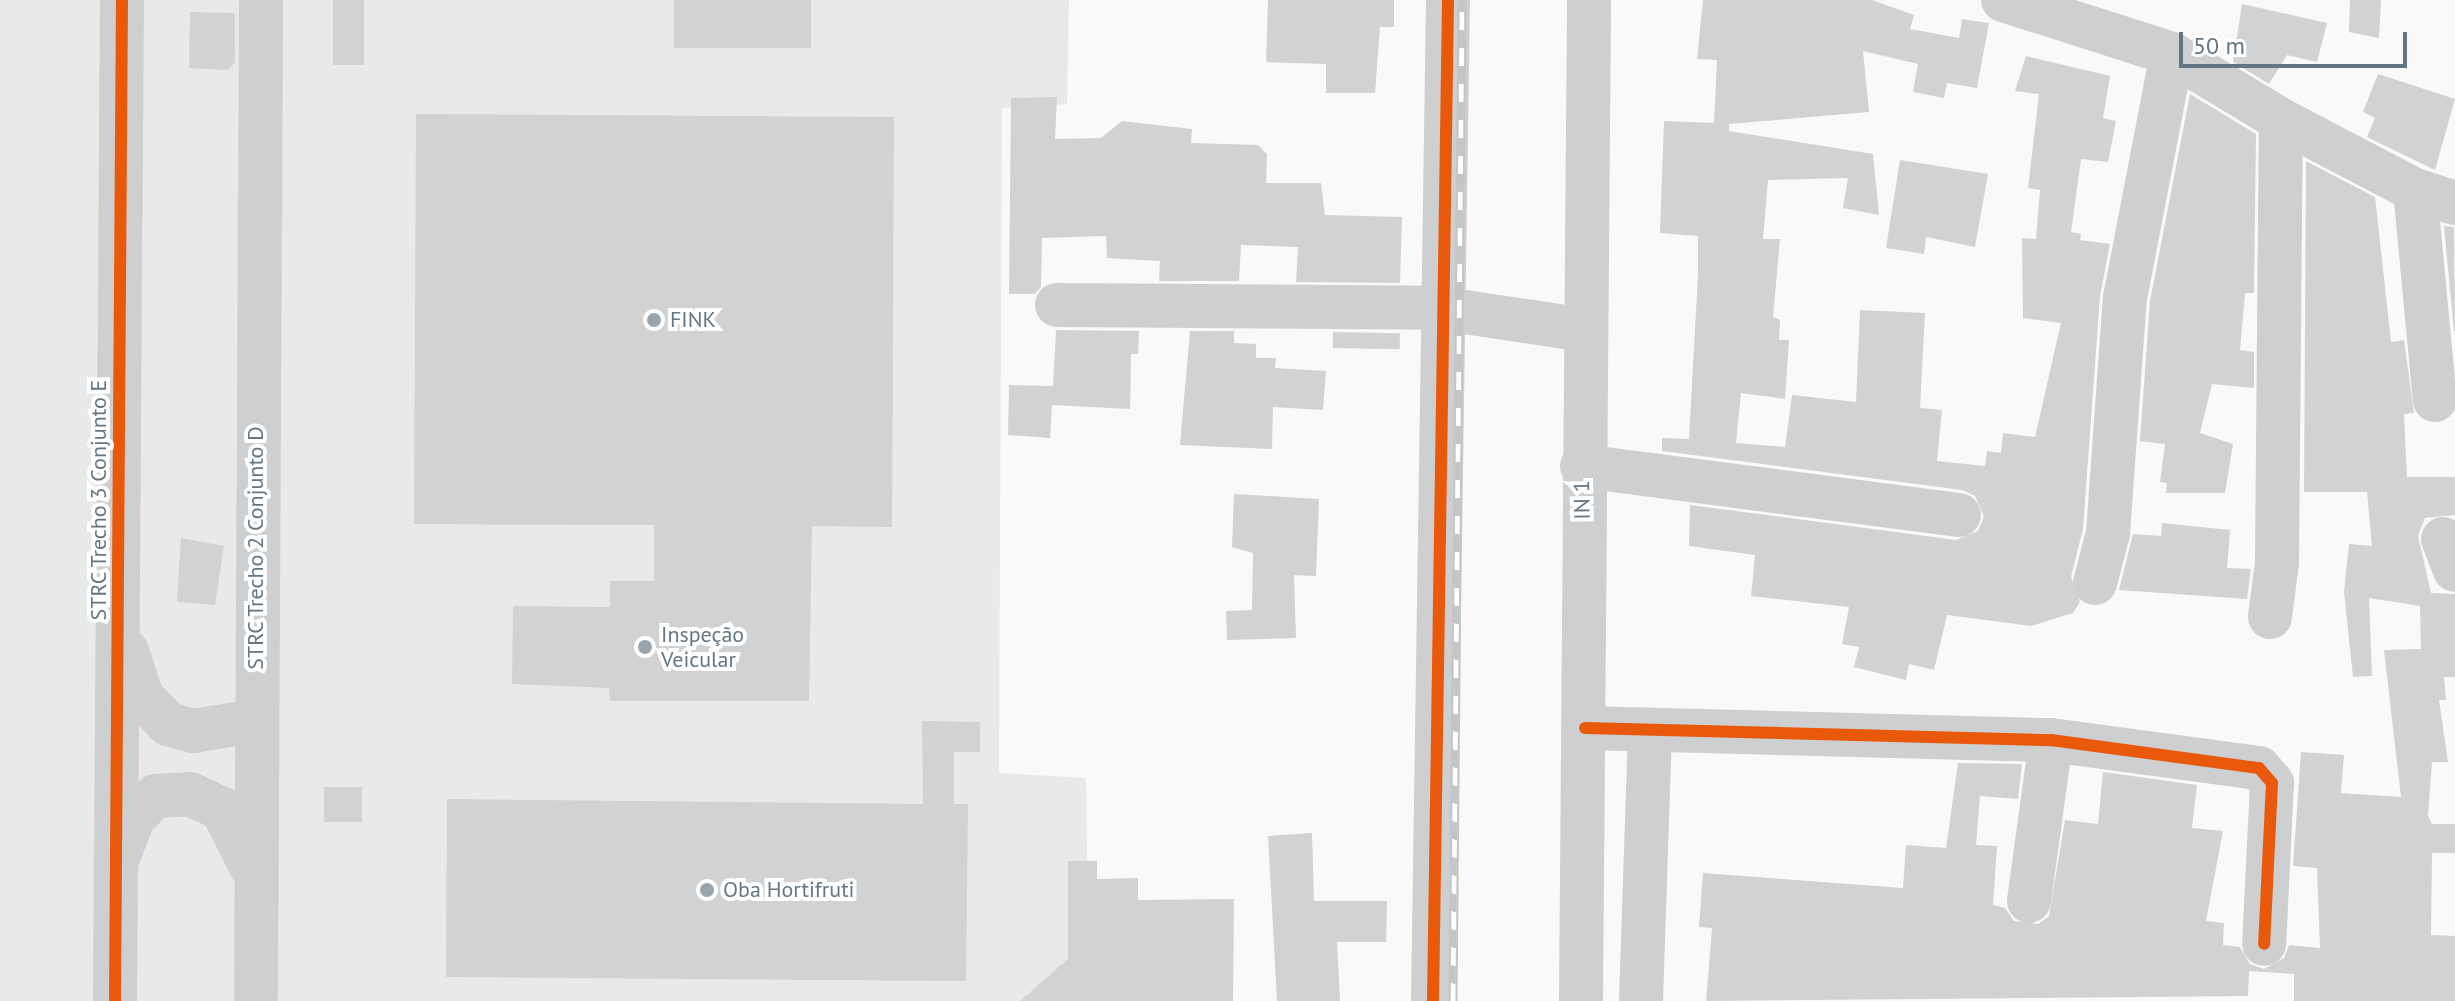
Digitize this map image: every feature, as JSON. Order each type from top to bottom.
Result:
[{"type":"street","name":"STRC Trecho 3 Conjunto E","points":[[115,1001],[122,0]]},
{"type":"street","name":"STRC Trecho 2 Conjunto D","points":[[256,1001],[261,0]]},
{"type":"street","points":[[1433,1001],[1439,308],[1448,0]]},
{"type":"street","name":"IN 1","points":[[1581,1001],[1585,728],[1582,466],[1589,0]]},
{"type":"street","points":[[2003,0],[2172,54],[2281,120],[2435,196],[2435,400]]},
{"type":"street","points":[[2095,583],[2108,533],[2125,298],[2172,54]]},
{"type":"street","points":[[2270,617],[2277,562],[2281,120]]},
{"type":"street","points":[[1057,305],[1439,308],[1584,330]]},
{"type":"street","points":[[1582,466],[1959,515]]},
{"type":"street","points":[[119,625],[142,697],[159,718],[193,731],[255,721]]},
{"type":"street","points":[[1585,728],[2051,740],[2268,773],[2264,944]]},
{"type":"street","points":[[1641,1001],[1650,730]]},
{"type":"street","points":[[2029,901],[2051,740]]},
{"type":"street","points":[[116,861],[133,818],[156,796],[190,794],[222,809],[255,879]]},
{"type":"shaded area","points":[[0,0],[1069,0],[1067,104],[1002,108],[999,773],[1086,778],[1089,1001],[0,1001]]},
{"type":"building","points":[[333,0],[364,0],[364,65],[333,65]]},
{"type":"building","points":[[674,0],[811,0],[811,48],[674,48]]},
{"type":"building","points":[[1268,0],[1394,0],[1394,27],[1380,27],[1375,93],[1326,93],[1326,64],[1266,62]]},
{"type":"building","points":[[1703,0],[1872,0],[1914,15],[1910,29],[1959,38],[1962,19],[1989,23],[1977,88],[1947,83],[1944,98],[1913,92],[1918,64],[1863,51],[1869,112],[1729,124],[1729,131],[1873,154],[1879,215],[1843,208],[1848,178],[1768,180],[1763,239],[1780,239],[1773,317],[1780,320],[1779,340],[1789,340],[1785,399],[1741,393],[1736,443],[1785,447],[1792,395],[1856,402],[1860,310],[1925,313],[1920,408],[1942,410],[1937,461],[1985,466],[1987,451],[2001,453],[2003,433],[2035,437],[2061,323],[2023,318],[2022,238],[2036,239],[2040,190],[2028,188],[2039,94],[2015,91],[2026,56],[2110,76],[2103,118],[2116,121],[2108,162],[2081,159],[2071,232],[2081,234],[2080,240],[2110,244],[2100,296],[2083,529],[2071,577],[2080,602],[2073,613],[2031,626],[1947,615],[1934,670],[1909,664],[1906,680],[1854,667],[1859,647],[1842,644],[1849,607],[1751,596],[1755,555],[1689,546],[1690,505],[1956,540],[1978,531],[1984,517],[1975,496],[1962,490],[1662,451],[1662,438],[1689,439],[1698,274],[1698,236],[1660,233],[1664,121],[1714,123],[1717,60],[1697,59]]},
{"type":"building","points":[[2350,0],[2381,0],[2379,38],[2349,32]]},
{"type":"building","points":[[2242,4],[2327,23],[2317,62],[2287,55],[2269,84],[2233,62]]},
{"type":"building","points":[[190,12],[235,13],[235,62],[228,70],[189,68]]},
{"type":"building","points":[[2378,74],[2455,99],[2435,170],[2367,137],[2375,118],[2363,112]]},
{"type":"building","points":[[2190,94],[2256,134],[2254,293],[2245,293],[2240,350],[2254,352],[2254,388],[2212,384],[2200,433],[2233,444],[2225,493],[2166,493],[2167,483],[2160,482],[2165,444],[2140,441],[2150,301]]},
{"type":"building","points":[[1057,97],[1055,139],[1101,138],[1122,121],[1192,129],[1191,143],[1258,145],[1267,154],[1266,183],[1321,183],[1325,215],[1402,217],[1400,283],[1296,282],[1298,247],[1241,245],[1239,281],[1159,281],[1160,261],[1107,258],[1106,236],[1042,238],[1041,287],[1035,294],[1009,294],[1011,98]]},
{"type":"building","name":"FINK","points":[[416,114],[894,117],[892,527],[812,526],[809,701],[610,701],[609,688],[512,684],[513,606],[610,607],[610,581],[654,581],[654,525],[414,524]]},
{"type":"building","points":[[1900,160],[1988,174],[1975,247],[1926,237],[1924,254],[1886,248]]},
{"type":"building","points":[[2306,161],[2375,197],[2391,342],[2404,340],[2414,413],[2404,414],[2407,477],[2455,477],[2455,515],[2425,518],[2418,536],[2431,593],[2455,594],[2455,677],[2444,677],[2446,700],[2439,700],[2448,762],[2432,762],[2428,816],[2432,824],[2455,824],[2455,853],[2432,853],[2431,935],[2455,936],[2455,1001],[2294,1001],[2294,974],[2249,971],[2248,996],[1706,1001],[1712,928],[1699,927],[1703,873],[1903,888],[1906,845],[1946,848],[1958,763],[2022,764],[2018,799],[1980,796],[1976,845],[1997,846],[1993,905],[2005,908],[2014,921],[2038,924],[2049,916],[2065,820],[2098,824],[2103,772],[2197,785],[2192,828],[2223,831],[2206,921],[2224,923],[2223,945],[2240,947],[2250,964],[2264,969],[2284,958],[2289,945],[2320,948],[2317,868],[2293,866],[2301,752],[2344,755],[2341,793],[2401,797],[2384,650],[2421,649],[2420,606],[2369,598],[2372,676],[2353,677],[2344,592],[2349,544],[2372,546],[2367,492],[2304,492]]},
{"type":"building","points":[[2444,226],[2454,227],[2455,331],[2454,331]]},
{"type":"building","points":[[1056,330],[1139,331],[1138,354],[1131,354],[1130,409],[1052,405],[1050,438],[1008,435],[1009,385],[1053,386]]},
{"type":"building","points":[[1190,331],[1234,331],[1234,343],[1256,344],[1256,358],[1276,358],[1275,368],[1326,371],[1323,410],[1273,407],[1272,449],[1180,445]]},
{"type":"building","points":[[1333,332],[1400,333],[1400,349],[1333,348]]},
{"type":"building","points":[[1234,494],[1319,499],[1316,576],[1294,575],[1296,638],[1227,640],[1226,611],[1252,610],[1253,553],[1232,547]]},
{"type":"building","points":[[2162,523],[2230,530],[2227,568],[2251,569],[2247,599],[2119,590],[2133,534],[2161,536]]},
{"type":"building","points":[[181,538],[224,546],[215,605],[177,602]]},
{"type":"building","name":"Oba Hortifruti","points":[[922,721],[980,722],[980,752],[954,752],[954,804],[968,804],[966,981],[446,977],[447,799],[923,804]]},
{"type":"building","points":[[324,787],[362,787],[362,822],[324,822]]},
{"type":"building","points":[[1312,833],[1314,901],[1387,901],[1386,942],[1337,942],[1340,1001],[1277,1001],[1268,836]]},
{"type":"building","points":[[1068,861],[1097,861],[1097,879],[1138,878],[1138,900],[1234,899],[1233,1001],[1020,1001],[1068,959]]},
{"type":"railway","points":[[1453,1001],[1462,0]]},
{"type":"cycle path","points":[[115,1001],[122,0]]},
{"type":"cycle path","points":[[1433,1001],[1448,0]]},
{"type":"cycle path","points":[[1585,728],[2051,740],[2259,768],[2272,783],[2264,944]]},
{"type":"place","name":"FINK","points":[[654,320]]},
{"type":"place","name":"Inspeção Veicular","points":[[645,647]]},
{"type":"place","name":"Oba Hortifruti","points":[[707,890]]}]
